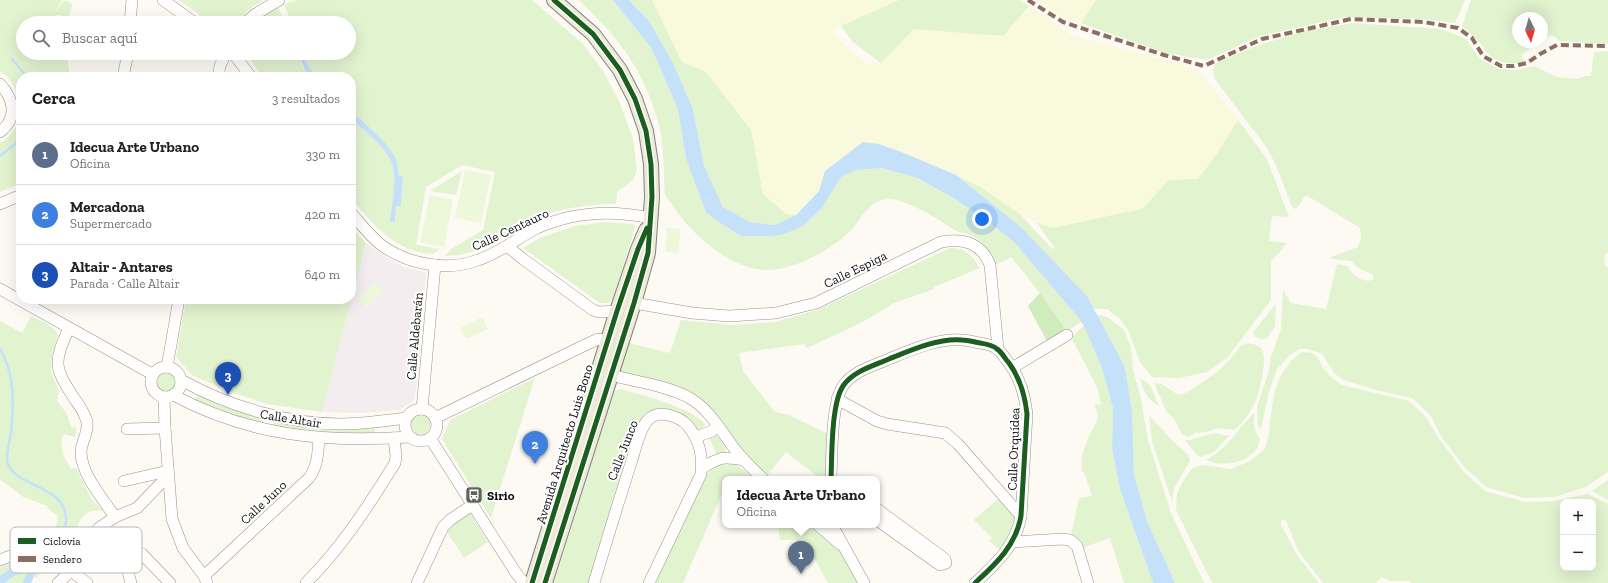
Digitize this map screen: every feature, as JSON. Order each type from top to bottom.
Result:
[{"type":"main road","points":[[554,0],[593,34],[620,70],[635,98],[646,131],[651,164],[652,197],[650,218],[644,237],[644,248],[631,292],[634,303]]},
{"type":"main road","name":"Avenida Arquitecto Luis Bono","points":[[545,583],[634,303],[648,253],[650,218]]},
{"type":"main road","name":"Avenida Arquitecto Luis Bono","points":[[532,583],[617,310],[638,249],[644,237]]},
{"type":"street","points":[[131,16],[132,0]]},
{"type":"street","points":[[163,0],[185,16]]},
{"type":"street","points":[[253,16],[276,2]]},
{"type":"street","points":[[124,72],[127,60]]},
{"type":"street","points":[[219,72],[223,60]]},
{"type":"street","points":[[239,60],[247,72]]},
{"type":"street","points":[[0,84],[12,104],[12,114],[7,127],[0,132]]},
{"type":"street","points":[[0,204],[16,197]]},
{"type":"street","name":"Calle Centauro","points":[[356,218],[380,244],[399,255],[422,263],[435,265],[458,264],[478,260],[508,246],[538,228],[569,217],[603,213],[631,214],[650,218]]},
{"type":"street","name":"Calle Espiga","points":[[634,303],[692,314],[729,316],[776,313],[816,303],[941,242],[954,240],[964,241],[977,247],[986,256],[990,265],[998,349]]},
{"type":"street","points":[[508,246],[523,259],[594,310],[599,312],[617,310]]},
{"type":"street","name":"Calle Aldebarán","points":[[422,409],[435,265]]},
{"type":"street","points":[[0,289],[16,298]]},
{"type":"street","points":[[27,304],[152,374]]},
{"type":"street","points":[[167,367],[178,304]]},
{"type":"street","points":[[69,328],[57,360],[60,377],[83,410],[88,425],[81,450],[82,461],[87,475],[115,517]]},
{"type":"street","points":[[1012,368],[1067,335]]},
{"type":"street","points":[[435,418],[588,343],[598,339],[608,341]]},
{"type":"street","points":[[833,476],[835,414],[837,399],[843,386],[860,372],[900,355],[940,342],[962,340],[987,345],[998,349]]},
{"type":"street","name":"Calle Orquídea","points":[[979,581],[1013,542],[1019,529],[1021,516],[1027,414],[1023,389],[1012,368],[998,349]]},
{"type":"street","points":[[167,367],[174,369],[178,374],[181,380],[179,389],[168,396],[158,395],[153,391],[151,385],[152,374],[159,369],[167,367]]},
{"type":"street","points":[[611,375],[688,397],[704,410],[718,426],[732,446],[760,476]]},
{"type":"street","name":"Calle Altair","points":[[181,380],[194,388],[241,407],[296,420],[341,424],[380,422],[405,418]]},
{"type":"street","points":[[168,396],[164,428],[172,519],[183,548],[206,579]]},
{"type":"street","name":"Calle Altair","points":[[168,396],[237,423],[293,435],[341,439],[410,437]]},
{"type":"street","points":[[837,399],[877,421],[887,424],[945,433],[958,444],[1021,516]]},
{"type":"street","points":[[422,409],[431,413],[435,418],[437,424],[436,432],[430,438],[422,440],[414,439],[406,432],[404,425],[405,418],[415,410],[422,409]]},
{"type":"street","name":"Calle Junco","points":[[594,583],[616,506],[639,438],[648,420],[655,415],[666,414],[677,418],[686,424],[696,437],[700,445],[702,468],[701,474],[649,583]]},
{"type":"street","points":[[696,437],[712,431],[718,426]]},
{"type":"street","points":[[127,429],[164,428]]},
{"type":"street","name":"Calle Juno","points":[[206,579],[309,478],[314,470],[318,455],[319,438]]},
{"type":"street","points":[[306,583],[320,569],[359,519],[396,463],[394,438]]},
{"type":"street","points":[[430,438],[516,573],[524,583]]},
{"type":"street","points":[[724,457],[731,450],[732,446]]},
{"type":"street","points":[[702,468],[717,459],[724,457],[744,460]]},
{"type":"street","points":[[100,527],[115,517],[137,508],[162,482],[168,471]]},
{"type":"street","points":[[124,481],[168,471]]},
{"type":"street","points":[[417,583],[443,527],[450,520],[472,505]]},
{"type":"street","points":[[880,511],[945,559],[946,563],[940,565],[880,522]]},
{"type":"street","points":[[822,528],[844,547]]},
{"type":"street","points":[[834,528],[864,583]]},
{"type":"street","points":[[1013,542],[1063,539],[1070,540],[1077,546],[1088,583]]},
{"type":"street","points":[[142,554],[170,583]]},
{"type":"street","points":[[58,583],[69,573]]},
{"type":"street","points":[[74,573],[87,583]]},
{"type":"street","points":[[128,573],[131,583]]},
{"type":"shaded area","points":[[366,243],[387,258],[404,267],[425,272],[426,275],[415,398],[399,410],[363,413],[322,412],[350,304],[356,304],[356,281]]},
{"type":"green space","points":[[0,0],[62,0],[55,13],[63,1],[68,1],[72,5],[69,16],[16,16],[16,60],[67,60],[70,72],[16,72],[16,92],[8,78],[0,71]]},
{"type":"green space","points":[[179,0],[263,0],[242,16],[201,16]]},
{"type":"green space","points":[[297,0],[532,0],[582,43],[602,69],[619,101],[633,139],[637,171],[632,181],[617,192],[616,204],[566,209],[546,215],[526,224],[483,248],[459,255],[445,256],[451,249],[483,230],[495,172],[462,165],[426,187],[416,245],[440,249],[433,254],[420,252],[397,243],[377,227],[356,204],[356,122],[379,143],[391,160],[394,174],[394,191],[391,222],[395,222],[396,206],[401,206],[403,176],[399,176],[397,166],[388,147],[356,115],[356,72],[313,72],[306,60],[356,60],[356,16],[288,16],[284,4]]},
{"type":"green space","points":[[578,0],[613,0],[652,49],[678,110],[686,159],[706,212],[717,221],[741,236],[803,226],[822,208],[841,177],[856,170],[882,168],[916,178],[955,199],[986,220],[1014,242],[1081,322],[1067,331],[1063,331],[1064,327],[1040,293],[1011,257],[993,266],[986,247],[975,237],[955,230],[917,208],[896,200],[883,200],[872,205],[852,229],[843,237],[821,253],[794,265],[768,270],[756,269],[732,260],[709,246],[690,228],[665,195],[662,141],[658,120],[637,70],[620,44],[600,21]]},
{"type":"green space","points":[[629,0],[652,0],[682,62],[706,72],[751,130],[763,194],[786,214],[796,215],[775,225],[750,222],[723,207],[704,166],[693,109],[673,63],[649,21]]},
{"type":"green space","points":[[652,0],[899,0],[833,30],[837,38],[866,64],[881,62],[914,29],[1003,36],[1029,6],[1073,36],[1181,64],[1201,73],[1238,120],[1218,152],[1198,179],[1169,180],[1142,209],[1052,228],[1020,214],[980,187],[956,175],[825,171],[819,191],[796,215],[786,214],[763,194],[751,130],[706,72],[682,62]]},
{"type":"green space","points":[[899,0],[1019,0],[1029,6],[1003,36],[914,29],[881,63],[853,42],[841,26]]},
{"type":"green space","points":[[1034,0],[1096,0],[1081,23],[1065,18]]},
{"type":"green space","points":[[1096,0],[1465,0],[1455,23],[1422,19],[1345,17],[1260,36],[1207,60],[1165,53],[1081,23]]},
{"type":"green space","points":[[1471,0],[1608,0],[1608,44],[1558,41],[1556,37],[1551,35],[1548,37],[1548,12],[1512,12],[1512,48],[1531,48],[1521,55],[1525,61],[1520,63],[1505,63],[1495,59],[1487,53],[1479,42],[1462,26]]},
{"type":"green space","points":[[278,7],[282,16],[265,16]]},
{"type":"green space","points":[[1353,23],[1441,29],[1466,39],[1480,59],[1499,69],[1518,70],[1534,66],[1557,77],[1577,79],[1585,76],[1591,76],[1594,52],[1608,51],[1608,252],[1605,255],[1604,263],[1608,268],[1608,472],[1586,487],[1554,497],[1524,498],[1486,487],[1464,467],[1441,436],[1430,415],[1412,398],[1380,391],[1343,380],[1334,373],[1322,354],[1308,349],[1299,349],[1289,356],[1277,369],[1269,392],[1261,429],[1258,425],[1257,407],[1268,374],[1271,357],[1281,329],[1283,290],[1291,303],[1326,309],[1337,264],[1347,266],[1361,279],[1369,281],[1373,280],[1373,275],[1357,267],[1351,261],[1332,259],[1331,257],[1358,247],[1361,238],[1360,228],[1306,195],[1296,209],[1292,207],[1276,165],[1267,148],[1215,79],[1213,70],[1216,63],[1256,46],[1304,31]]},
{"type":"green space","points":[[251,60],[300,60],[307,72],[259,72]]},
{"type":"green space","points":[[1238,120],[1267,159],[1289,217],[1272,216],[1269,241],[1287,243],[1271,262],[1271,300],[1227,358],[1207,372],[1179,378],[1152,377],[1140,362],[1128,330],[1119,318],[1107,309],[1094,309],[1087,296],[1022,228],[956,175],[980,187],[1020,214],[1052,249],[1055,248],[1036,222],[1052,228],[1142,209],[1169,180],[1198,179],[1218,152]]},
{"type":"green space","points":[[16,126],[16,185],[0,192],[0,143],[9,136]]},
{"type":"green space","points":[[465,170],[491,175],[481,223],[455,218]]},
{"type":"green space","points":[[462,171],[456,195],[430,191]]},
{"type":"green space","points":[[430,195],[453,200],[444,247],[420,242]]},
{"type":"green space","points":[[606,222],[633,224],[635,227],[614,298],[608,303],[600,303],[523,248],[540,238],[575,226]]},
{"type":"green space","points":[[667,228],[680,229],[679,253],[665,252]]},
{"type":"green space","points":[[356,232],[366,243],[356,281]]},
{"type":"green space","points":[[950,248],[960,249],[968,253],[980,268],[934,287],[934,289],[894,303],[861,323],[807,348],[804,344],[739,353],[743,371],[775,412],[789,415],[828,434],[825,476],[817,476],[786,452],[768,474],[744,455],[706,409],[627,379],[620,370],[629,343],[670,353],[681,320],[733,325],[775,322],[817,310]]},
{"type":"green space","points":[[374,282],[383,290],[367,308],[358,300]]},
{"type":"green space","points":[[1040,293],[1064,327],[1063,331],[1047,341],[1028,306]]},
{"type":"green space","points":[[185,304],[350,304],[322,412],[267,404],[226,390],[192,375],[176,357]]},
{"type":"green space","points":[[1276,304],[1275,326],[1267,338],[1261,339],[1255,337],[1253,332]]},
{"type":"green space","points":[[1097,315],[1109,318],[1124,330],[1131,347],[1133,369],[1141,399],[1148,440],[1171,513],[1204,583],[1175,583],[1147,521],[1134,474],[1132,411],[1125,367]]},
{"type":"green space","points":[[31,316],[50,326],[58,335],[52,355],[51,372],[59,391],[57,401],[67,414],[71,427],[77,428],[75,437],[64,434],[62,438],[63,452],[71,469],[76,468],[92,500],[104,511],[87,513],[82,517],[77,527],[55,527],[58,516],[47,508],[48,506],[23,497],[0,479],[0,321],[22,333]]},
{"type":"green space","points":[[482,317],[488,329],[466,339],[460,328]]},
{"type":"green space","points":[[1084,326],[1102,368],[1113,408],[1112,448],[1120,489],[1153,583],[1124,583],[1110,538],[1082,548],[1071,536],[1079,498],[1092,496],[1084,472],[1082,472],[1082,458],[1098,416],[1094,405],[1101,404],[1097,387],[1071,337]]},
{"type":"green space","points":[[1248,343],[1261,348],[1264,355],[1264,361],[1262,377],[1254,405],[1243,422],[1234,430],[1217,428],[1207,432],[1195,433],[1189,437],[1182,435],[1174,419],[1166,411],[1154,383],[1162,384],[1178,395],[1190,391],[1228,362],[1241,345]]},
{"type":"green space","points":[[1302,352],[1312,353],[1318,358],[1323,368],[1332,378],[1342,385],[1409,401],[1427,418],[1438,437],[1463,471],[1485,491],[1525,502],[1560,500],[1560,571],[1596,571],[1596,499],[1564,499],[1588,494],[1608,504],[1608,583],[1412,583],[1410,581],[1391,581],[1382,577],[1376,583],[1323,583],[1299,552],[1286,521],[1284,520],[1281,521],[1281,525],[1297,555],[1319,583],[1212,583],[1176,510],[1177,493],[1186,476],[1193,468],[1202,465],[1231,469],[1250,461],[1264,450],[1268,439],[1274,393],[1281,375],[1292,360]]},
{"type":"green space","points":[[166,372],[173,375],[176,382],[173,389],[166,392],[159,389],[156,382],[159,375]]},
{"type":"green space","points":[[535,378],[491,518],[442,439],[450,420]]},
{"type":"green space","points":[[1140,378],[1150,385],[1159,406],[1151,401],[1146,394]]},
{"type":"green space","points":[[621,389],[678,407],[689,412],[705,424],[701,429],[696,430],[661,411],[629,455],[613,500],[590,583],[554,583],[614,391]]},
{"type":"green space","points":[[198,394],[264,417],[262,425],[231,416],[194,401]]},
{"type":"green space","points":[[1254,413],[1254,426],[1259,438],[1259,444],[1250,456],[1236,462],[1220,464],[1206,460],[1226,445]]},
{"type":"green space","points":[[417,414],[425,414],[431,420],[431,428],[425,434],[417,434],[411,428],[411,420]]},
{"type":"green space","points":[[1149,415],[1188,455],[1190,461],[1174,488],[1172,501],[1152,441]]},
{"type":"green space","points":[[274,420],[375,427],[375,434],[341,435],[272,427]]},
{"type":"green space","points":[[1214,433],[1229,436],[1214,452],[1202,457],[1197,455],[1185,440],[1190,440]]},
{"type":"green space","points":[[714,435],[723,442],[726,448],[726,453],[717,455],[709,438]]},
{"type":"green space","points":[[731,464],[738,466],[751,476],[722,476],[722,494],[683,583],[654,583],[705,475],[718,465]]},
{"type":"green space","points":[[1608,480],[1608,500],[1592,491]]},
{"type":"green space","points":[[999,498],[1011,511],[1015,519],[1011,533],[1000,550],[989,541],[992,538],[974,520]]},
{"type":"green space","points":[[469,512],[488,542],[464,558],[446,530]]},
{"type":"green space","points":[[778,528],[817,528],[840,548],[859,583],[828,583],[811,552],[797,540],[780,540]]},
{"type":"green space","points":[[10,563],[10,573],[40,574],[36,578],[34,576],[29,583],[0,583],[0,567]]},
{"type":"water","points":[[613,0],[629,0],[649,21],[673,63],[693,109],[704,166],[723,207],[750,222],[775,225],[796,215],[819,191],[825,171],[863,142],[879,144],[956,175],[1022,228],[1087,296],[1125,367],[1132,411],[1134,474],[1147,521],[1175,583],[1153,583],[1120,489],[1112,448],[1113,408],[1102,368],[1084,326],[1014,242],[986,220],[955,199],[917,178],[882,168],[856,170],[841,177],[822,208],[803,226],[784,234],[771,236],[741,236],[717,221],[706,212],[686,159],[678,110],[652,49]]},
{"type":"water","points":[[300,60],[306,60],[313,72],[306,72]]},
{"type":"water","points":[[356,115],[392,151],[398,166],[399,176],[403,176],[401,206],[396,206],[395,222],[390,222],[394,183],[393,168],[388,155],[379,144],[356,123]]},
{"type":"waterway","points":[[12,59],[23,72]]},
{"type":"waterway","points":[[0,156],[16,143]]},
{"type":"waterway","points":[[0,349],[5,359],[11,379],[13,400],[11,432],[7,459],[10,468],[16,475],[53,495],[61,503],[66,515],[64,527]]},
{"type":"waterway","points":[[0,581],[11,573]]},
{"type":"waterway","points":[[27,583],[31,573]]},
{"type":"marked path","points":[[1028,0],[1063,22],[1164,55],[1204,66],[1262,39],[1351,19],[1424,22],[1458,28],[1472,38],[1483,56],[1501,66],[1514,66],[1527,63],[1557,45],[1608,46]]},
{"type":"cycle path","points":[[545,583],[634,303],[648,253],[652,197],[651,164],[646,131],[635,99],[620,70],[593,34],[554,0]]},
{"type":"cycle path","points":[[532,583],[617,311],[638,249],[647,228]]},
{"type":"cycle path","points":[[831,476],[833,431],[836,405],[843,386],[852,376],[906,352],[925,345],[944,341],[966,340],[987,344],[999,350],[1016,375],[1023,393],[1027,414],[1021,516],[1015,536],[1010,545],[998,561],[975,583]]},
{"type":"place","name":"Altair - Antares","points":[[228,395]]},
{"type":"place","name":"Mercadona","points":[[535,464]]},
{"type":"place","name":"Sirio","points":[[474,495]]},
{"type":"place","name":"Idecua Arte Urbano","points":[[801,574]]}]
